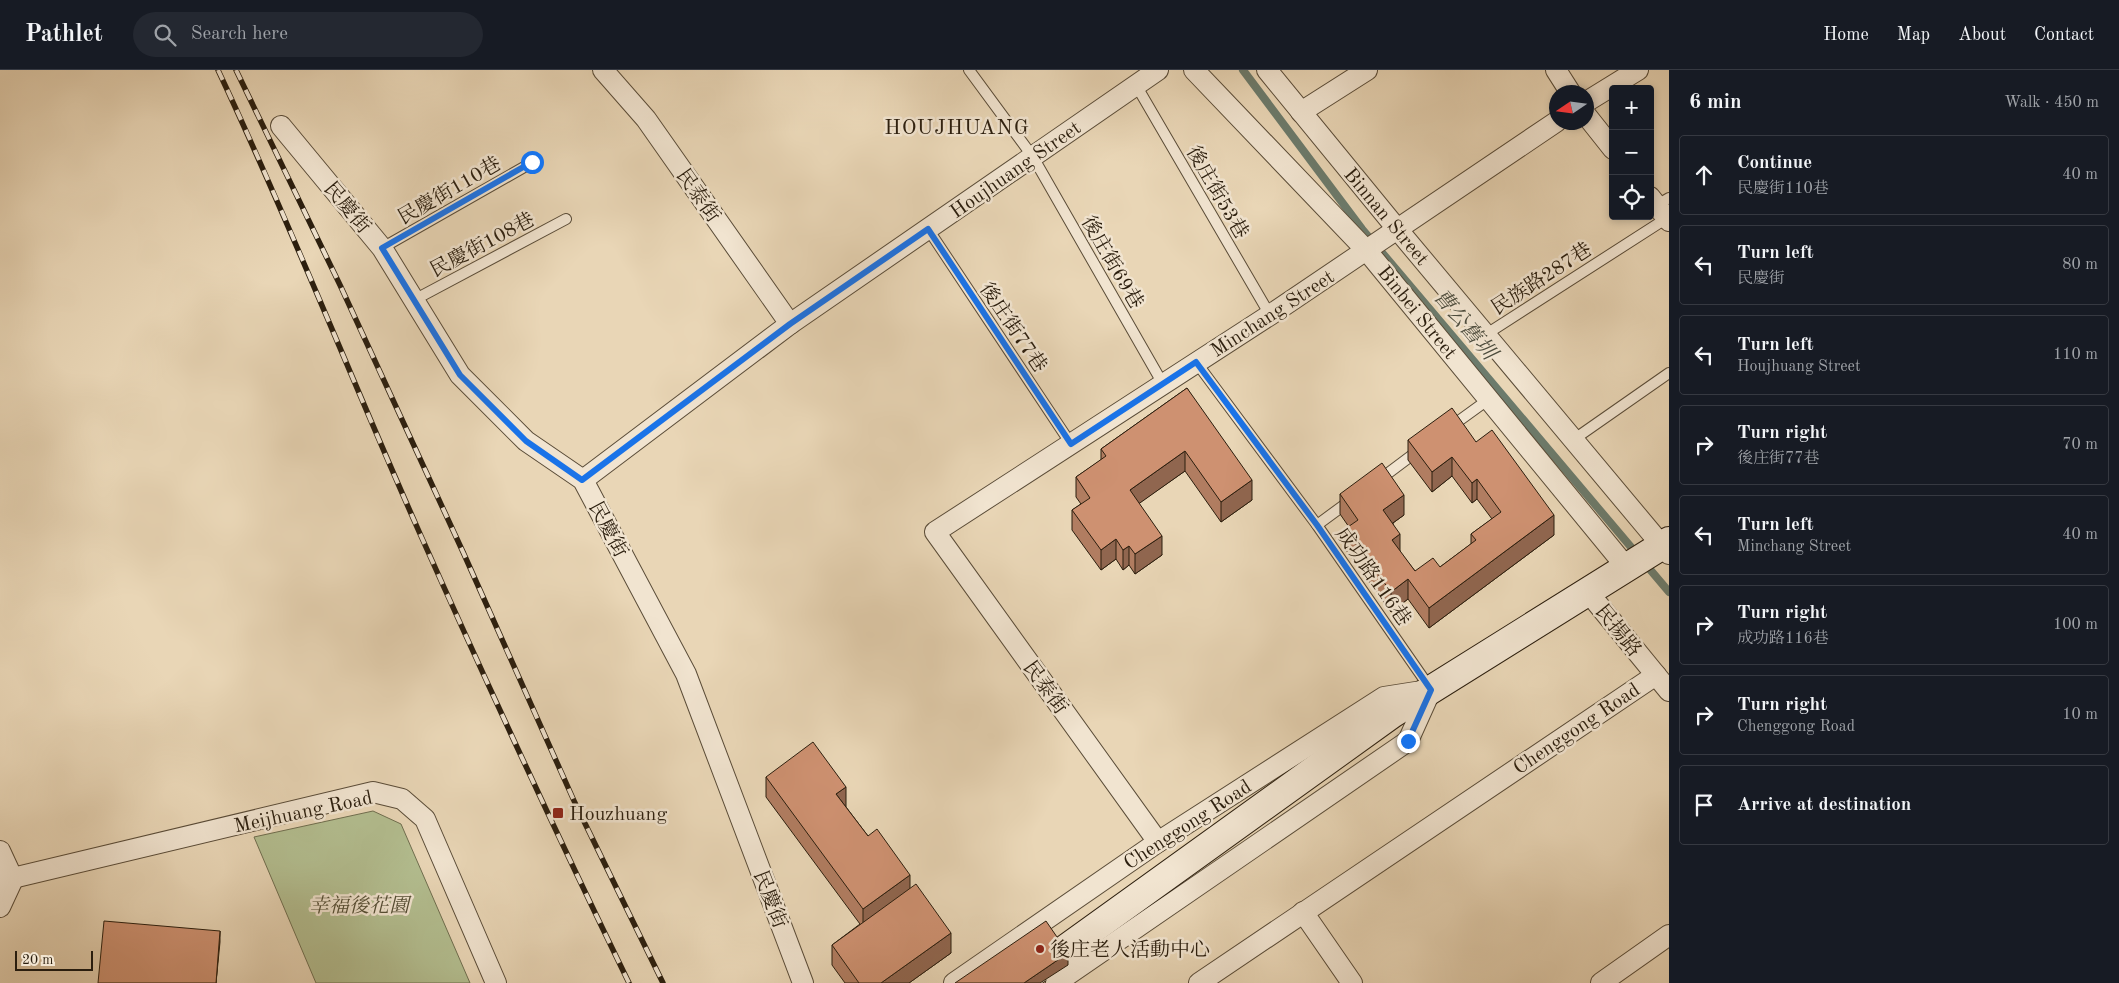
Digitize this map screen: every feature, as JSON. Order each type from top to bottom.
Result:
[{"type":"street","name":"民泰街","points":[[603,70],[646,120],[790,324]]},
{"type":"street","name":"Houjhuang Street","points":[[582,480],[790,324],[1158,70]]},
{"type":"street","name":"Binbei Street","points":[[1194,70],[1368,250],[1627,568]]},
{"type":"street","name":"Binnan Street","points":[[1267,70],[1301,112],[1392,234],[1485,335],[1573,440],[1667,547]]},
{"type":"street","points":[[1301,112],[1367,70]]},
{"type":"street","points":[[1556,70],[1566,85]]},
{"type":"street","points":[[1594,97],[1638,70]]},
{"type":"street","points":[[1594,125],[1609,144]]},
{"type":"street","name":"民慶街","points":[[281,126],[382,248],[460,375],[526,441],[582,480],[686,674],[803,983]]},
{"type":"street","name":"Minchang Street","points":[[935,532],[1270,315],[1549,127]]},
{"type":"street","name":"民泰街","points":[[935,532],[1158,842]]},
{"type":"street","name":"Chenggong Road","points":[[1018,983],[1392,714],[1627,568],[1667,547]]},
{"type":"street","name":"民揚路","points":[[1588,592],[1669,691]]},
{"type":"street","name":"Chenggong Road","points":[[1199,983],[1656,675]]},
{"type":"street","points":[[1056,983],[1408,741],[1431,690]]},
{"type":"street","name":"Chenggong Road","points":[[954,983],[1158,842],[1384,697],[1431,690]]},
{"type":"street","name":"Meijhuang Road","points":[[7,880],[373,792],[402,799],[425,819],[496,983]]},
{"type":"street","points":[[0,851],[7,880],[0,907]]},
{"type":"street","points":[[1303,912],[1352,983]]},
{"type":"street","points":[[1601,983],[1669,935]]},
{"type":"lane","name":"後庄街69巷","points":[[969,70],[1033,157],[1163,384]]},
{"type":"lane","name":"後庄街53巷","points":[[1136,85],[1270,315]]},
{"type":"lane","name":"民慶街110巷","points":[[382,248],[532,162]]},
{"type":"lane","name":"民族路287巷","points":[[1485,335],[1662,208]]},
{"type":"lane","name":"民慶街108巷","points":[[414,300],[566,219]]},
{"type":"lane","name":"後庄街77巷","points":[[928,229],[1071,444]]},
{"type":"lane","name":"成功路116巷","points":[[1196,362],[1317,525],[1431,690]]},
{"type":"lane","points":[[1573,440],[1669,373]]},
{"type":"lane","points":[[1442,433],[1489,399]]},
{"type":"lane","points":[[1372,485],[1427,444]]},
{"type":"lane","points":[[1317,525],[1356,496]]},
{"type":"green space","name":"幸福後花園","points":[[373,811],[401,824],[470,983],[316,983],[254,837]]},
{"type":"building","points":[[1187,388],[1252,480],[1221,502],[1185,451],[1130,490],[1162,536],[1135,554],[1129,546],[1123,550],[1116,539],[1101,550],[1072,510],[1090,498],[1076,477],[1106,456],[1101,449]]},
{"type":"building","points":[[1452,408],[1476,442],[1492,430],[1554,515],[1429,608],[1408,579],[1391,592],[1345,529],[1358,520],[1340,494],[1382,463],[1404,495],[1383,510],[1400,534],[1392,540],[1415,571],[1433,558],[1440,567],[1476,540],[1471,534],[1501,512],[1477,479],[1472,483],[1452,457],[1432,472],[1408,440]]},
{"type":"building","points":[[813,742],[846,787],[836,794],[868,836],[877,829],[910,875],[863,909],[766,777]]},
{"type":"building","points":[[916,884],[951,933],[881,983],[859,983],[832,945]]},
{"type":"building","points":[[104,921],[220,931],[216,983],[98,983]]},
{"type":"building","name":"後庄老人活動中心","points":[[1046,921],[1068,953],[1024,983],[955,983]]},
{"type":"waterway","name":"曹公舊圳","points":[[1243,70],[1362,229],[1669,592]]},
{"type":"railway","points":[[218,70],[245,128],[446,592],[549,816],[629,983]]},
{"type":"railway","points":[[236,70],[340,285],[463,552],[575,803],[663,983]]},
{"type":"place","name":"Houzhuang","points":[[558,813]]},
{"type":"place","name":"後庄老人活動中心","points":[[1040,949]]},
{"type":"district","name":"HOUJHUANG","points":[[957,127]]},
{"type":"route","points":[[532,162],[382,248],[460,375],[526,441],[582,480],[790,324],[928,229],[1071,444],[1196,362],[1317,525],[1431,690],[1408,741]]}]
